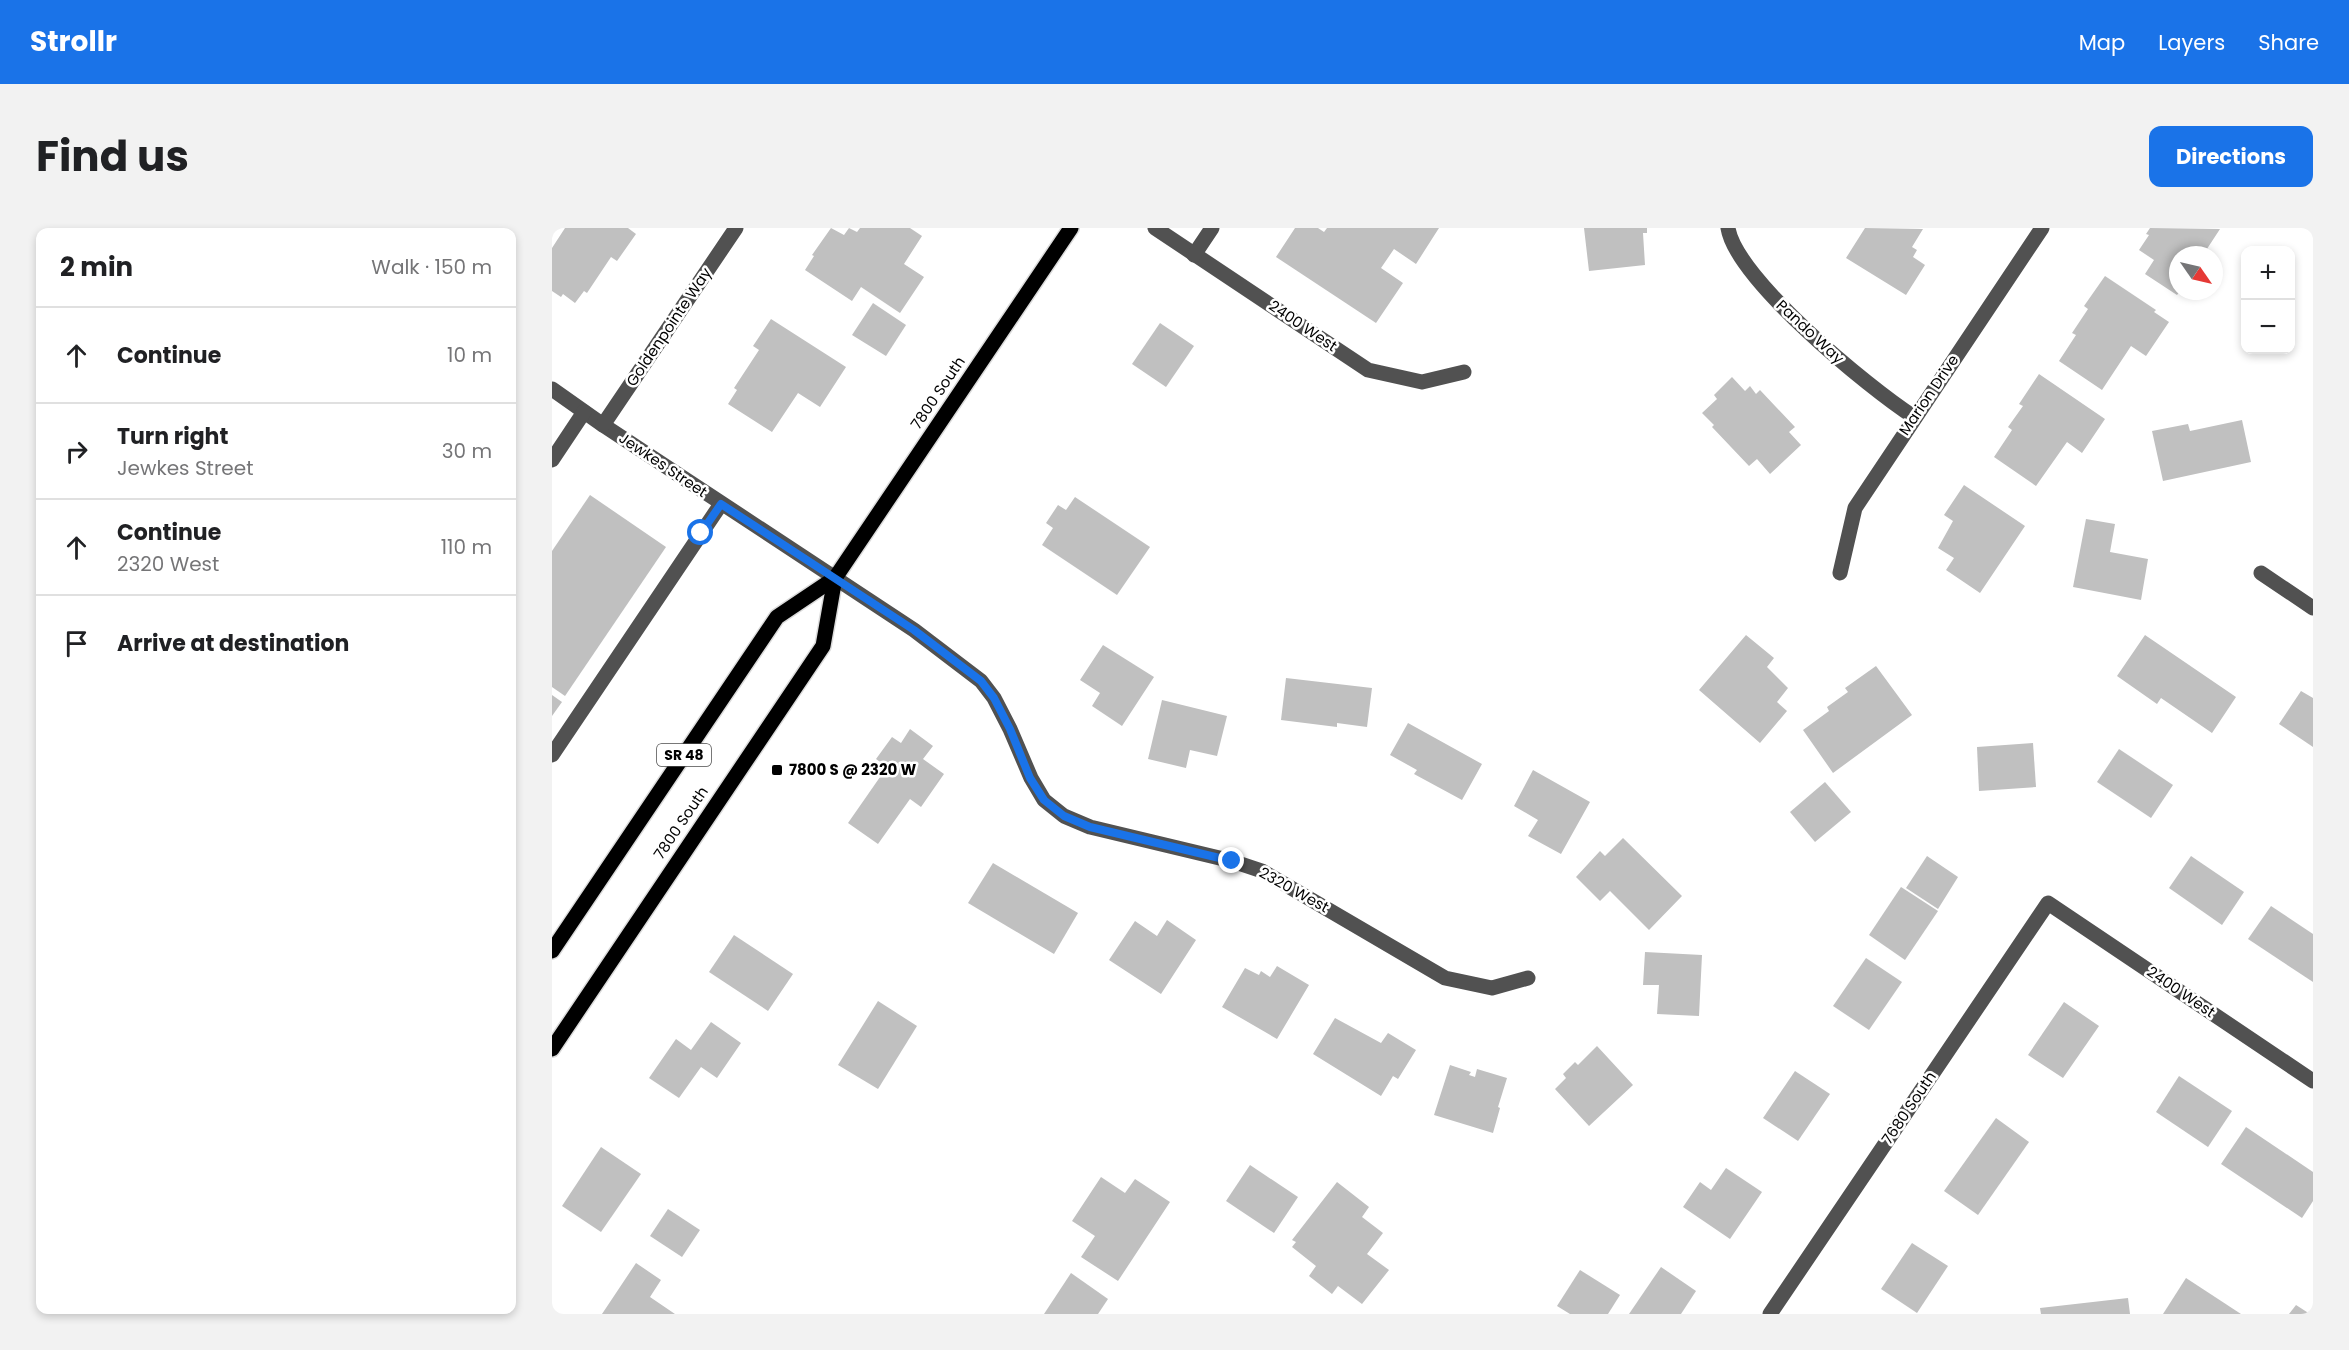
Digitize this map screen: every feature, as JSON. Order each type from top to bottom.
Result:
[{"type":"main road","name":"7800 South","points":[[554,945],[777,617],[835,578],[1071,228]]},
{"type":"main road","name":"7800 South","points":[[552,1049],[823,646],[835,578]]},
{"type":"street","name":"Goldenpointe Way","points":[[603,425],[736,228]]},
{"type":"street","name":"2400 West","points":[[1155,228],[1368,370],[1422,382],[1464,372]]},
{"type":"street","points":[[1194,255],[1212,228]]},
{"type":"street","name":"Pando Way","points":[[1728,228],[1730,238],[1747,268],[1775,298],[1858,377],[1914,417]]},
{"type":"street","name":"Marion Drive","points":[[1840,573],[1855,508],[2042,228]]},
{"type":"street","name":"Jewkes Street","points":[[552,389],[835,578]]},
{"type":"street","points":[[552,460],[584,412]]},
{"type":"street","points":[[552,755],[721,504]]},
{"type":"street","points":[[2261,573],[2313,608]]},
{"type":"street","name":"2320 West","points":[[835,578],[914,630],[981,681],[994,698],[1010,729],[1030,778],[1044,800],[1064,816],[1090,827],[1232,861],[1262,871],[1445,978],[1492,988],[1528,978]]},
{"type":"street","name":"2400 West","points":[[2048,903],[2313,1081]]},
{"type":"street","name":"7680 South","points":[[1770,1314],[2048,903]]},
{"type":"building","points":[[565,228],[628,228],[636,234],[617,261],[611,257],[587,293],[584,291],[575,303],[563,294],[561,297],[552,291],[552,248]]},
{"type":"building","points":[[831,228],[844,235],[849,228],[857,232],[860,228],[910,228],[922,236],[904,264],[924,277],[900,313],[861,287],[852,301],[805,270],[814,256],[812,255]]},
{"type":"building","points":[[1295,228],[1318,228],[1324,232],[1327,228],[1439,228],[1416,264],[1394,249],[1381,268],[1403,283],[1376,323],[1276,257]]},
{"type":"building","points":[[1584,228],[1647,228],[1647,233],[1643,233],[1645,265],[1589,271]]},
{"type":"building","points":[[1865,228],[1923,229],[1912,247],[1917,250],[1913,257],[1925,265],[1906,295],[1846,258]]},
{"type":"building","points":[[2150,228],[2220,229],[2209,246],[2169,246],[2169,290],[2145,274],[2154,260],[2139,250],[2149,235],[2146,234]]},
{"type":"building","points":[[2105,276],[2156,310],[2154,312],[2169,322],[2146,356],[2131,346],[2102,390],[2059,361],[2076,335],[2072,333],[2088,309],[2084,306]]},
{"type":"building","points":[[873,303],[906,325],[886,356],[852,335]]},
{"type":"building","points":[[771,319],[846,367],[820,407],[798,393],[772,432],[728,404],[737,390],[734,388],[759,350],[753,346]]},
{"type":"building","points":[[1160,323],[1194,346],[1166,387],[1132,364]]},
{"type":"building","points":[[2039,374],[2105,419],[2082,453],[2067,442],[2036,486],[1994,457],[2012,430],[2008,427],[2023,406],[2019,404]]},
{"type":"building","points":[[1732,377],[1745,391],[1750,386],[1756,394],[1760,390],[1795,427],[1789,432],[1801,445],[1770,474],[1757,459],[1749,466],[1712,427],[1714,425],[1702,413],[1717,399],[1714,395]]},
{"type":"building","points":[[2242,420],[2251,462],[2163,481],[2152,431],[2188,424],[2190,431]]},
{"type":"building","points":[[1964,485],[2025,526],[1980,593],[1946,570],[1954,558],[1938,548],[1953,521],[1944,515]]},
{"type":"building","points":[[590,495],[666,547],[565,696],[552,687],[552,551]]},
{"type":"building","points":[[1075,497],[1150,547],[1117,595],[1042,545],[1053,528],[1046,523],[1058,505],[1066,510]]},
{"type":"building","points":[[2086,519],[2115,524],[2110,552],[2148,559],[2141,600],[2073,587]]},
{"type":"building","points":[[1746,635],[1774,658],[1767,667],[1788,688],[1777,702],[1787,711],[1760,743],[1699,690]]},
{"type":"building","points":[[2145,635],[2236,697],[2212,733],[2161,698],[2157,704],[2117,676]]},
{"type":"building","points":[[1103,645],[1154,677],[1122,726],[1092,706],[1100,693],[1080,680]]},
{"type":"building","points":[[1876,666],[1912,715],[1833,773],[1803,730],[1829,711],[1827,707],[1848,692],[1845,688]]},
{"type":"building","points":[[1286,678],[1372,688],[1367,727],[1337,723],[1337,727],[1281,720]]},
{"type":"building","points":[[2301,691],[2313,698],[2313,747],[2279,724]]},
{"type":"building","points":[[552,695],[562,702],[552,716]]},
{"type":"building","points":[[1162,700],[1227,716],[1217,756],[1190,750],[1186,768],[1148,759]]},
{"type":"building","points":[[1408,723],[1482,764],[1462,800],[1414,774],[1417,770],[1390,755]]},
{"type":"building","points":[[910,729],[933,746],[923,759],[944,774],[921,807],[910,799],[878,844],[848,823],[887,767],[876,759],[892,737],[901,743]]},
{"type":"building","points":[[2033,743],[2036,787],[1979,791],[1977,747]]},
{"type":"building","points":[[2119,749],[2173,785],[2151,818],[2097,782]]},
{"type":"building","points":[[1533,770],[1590,802],[1561,854],[1528,836],[1538,820],[1514,806]]},
{"type":"building","points":[[1825,782],[1851,812],[1815,842],[1790,812]]},
{"type":"building","points":[[1623,838],[1682,896],[1649,930],[1610,891],[1600,901],[1576,877],[1600,851],[1605,856]]},
{"type":"building","points":[[1927,856],[1958,877],[1938,909],[1906,888]]},
{"type":"building","points":[[2191,856],[2244,892],[2222,925],[2169,888]]},
{"type":"building","points":[[993,863],[1078,913],[1054,954],[968,903]]},
{"type":"building","points":[[1901,887],[1938,911],[1905,960],[1869,935]]},
{"type":"building","points":[[2271,906],[2313,934],[2313,982],[2248,939]]},
{"type":"building","points":[[1167,920],[1196,940],[1161,994],[1109,960],[1135,921],[1157,936]]},
{"type":"building","points":[[734,935],[793,974],[768,1011],[709,972]]},
{"type":"building","points":[[1645,952],[1702,955],[1699,1016],[1657,1014],[1659,985],[1643,985]]},
{"type":"building","points":[[1866,958],[1902,982],[1869,1030],[1833,1006]]},
{"type":"building","points":[[1277,966],[1309,985],[1277,1039],[1222,1007],[1245,968],[1259,975],[1261,971],[1270,977]]},
{"type":"building","points":[[878,1001],[917,1026],[878,1089],[838,1065]]},
{"type":"building","points":[[2064,1002],[2099,1026],[2063,1078],[2028,1055]]},
{"type":"building","points":[[1335,1018],[1381,1043],[1388,1033],[1416,1050],[1398,1079],[1393,1076],[1381,1096],[1313,1054]]},
{"type":"building","points":[[711,1022],[741,1043],[717,1078],[701,1067],[679,1098],[649,1078],[676,1039],[691,1050]]},
{"type":"building","points":[[1597,1046],[1633,1085],[1589,1126],[1555,1089],[1566,1078],[1563,1074],[1575,1062],[1578,1065]]},
{"type":"building","points":[[1450,1065],[1471,1072],[1469,1075],[1475,1077],[1477,1069],[1507,1078],[1493,1133],[1434,1115]]},
{"type":"building","points":[[1795,1071],[1830,1094],[1798,1141],[1763,1118]]},
{"type":"building","points":[[2179,1076],[2232,1111],[2208,1147],[2156,1112]]},
{"type":"building","points":[[1996,1118],[2029,1142],[1978,1215],[1944,1191]]},
{"type":"building","points":[[2246,1127],[2313,1172],[2313,1201],[2302,1218],[2221,1164]]},
{"type":"building","points":[[601,1147],[641,1174],[601,1232],[562,1206]]},
{"type":"building","points":[[1250,1165],[1298,1197],[1274,1233],[1226,1201]]},
{"type":"building","points":[[1726,1168],[1762,1192],[1730,1239],[1683,1207],[1700,1182],[1711,1190]]},
{"type":"building","points":[[1101,1177],[1125,1193],[1135,1179],[1170,1202],[1118,1281],[1081,1257],[1095,1236],[1072,1221]]},
{"type":"building","points":[[1337,1182],[1369,1207],[1362,1217],[1383,1233],[1367,1254],[1389,1270],[1362,1304],[1338,1286],[1332,1294],[1309,1276],[1316,1266],[1292,1247],[1296,1242],[1292,1240]]},
{"type":"building","points":[[668,1209],[700,1230],[682,1257],[650,1236]]},
{"type":"building","points":[[1912,1243],[1948,1266],[1917,1313],[1881,1289]]},
{"type":"building","points":[[636,1263],[661,1280],[650,1297],[675,1314],[602,1314]]},
{"type":"building","points":[[1661,1267],[1696,1291],[1681,1314],[1629,1314]]},
{"type":"building","points":[[1580,1270],[1620,1295],[1608,1314],[1570,1314],[1557,1306]]},
{"type":"building","points":[[1071,1273],[1108,1299],[1098,1314],[1044,1314]]},
{"type":"building","points":[[2186,1278],[2241,1314],[2163,1314]]},
{"type":"building","points":[[2128,1298],[2130,1314],[2041,1314],[2040,1308]]},
{"type":"building","points":[[2296,1305],[2310,1314],[2289,1314]]},
{"type":"place","name":"7800 S @ 2320 W","points":[[777,770]]},
{"type":"route","points":[[701,533],[721,504],[914,630],[981,681],[994,698],[1010,729],[1030,778],[1044,800],[1064,816],[1090,827],[1232,861]]}]
